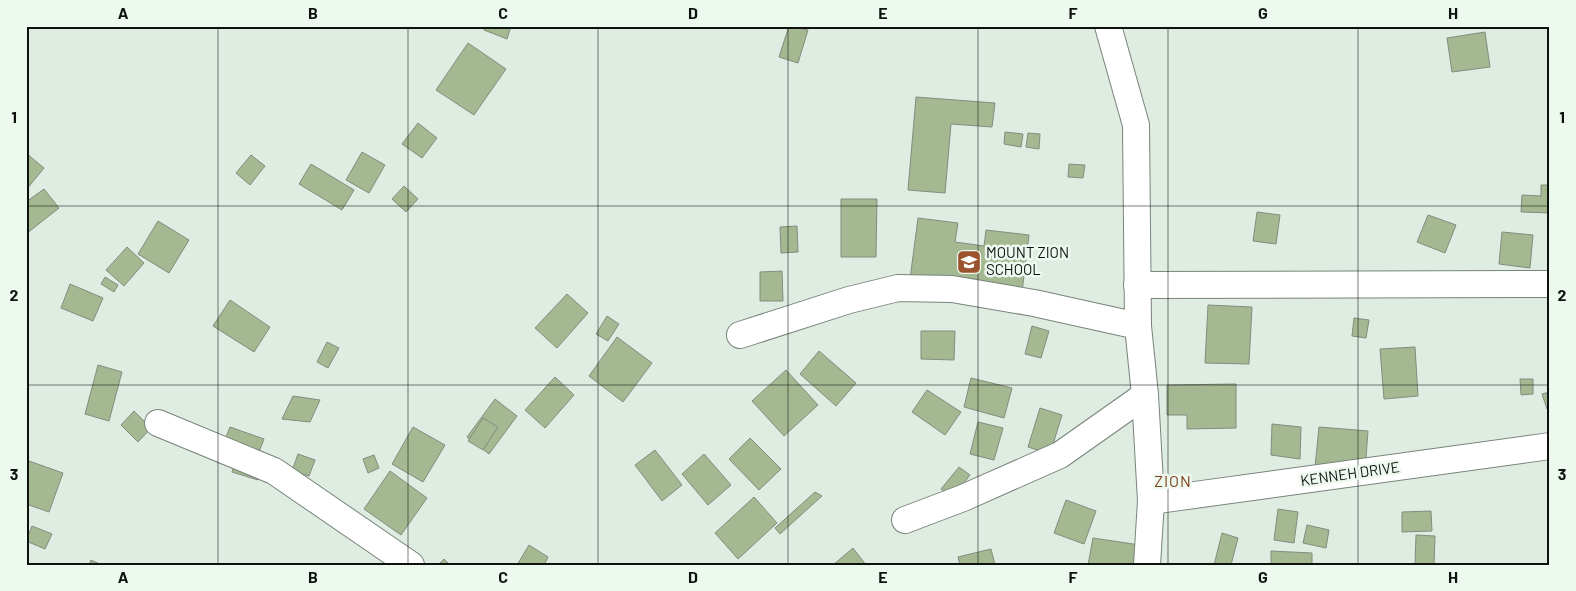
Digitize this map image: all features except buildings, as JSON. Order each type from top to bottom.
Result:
[{"type":"street","points":[[1108,26],[1136,125],[1138,326],[1145,395],[1151,501],[1147,565]]},
{"type":"street","points":[[1137,285],[1550,284]]},
{"type":"street","points":[[740,335],[849,300],[898,288],[952,289],[1034,303],[1138,326]]},
{"type":"street","points":[[905,520],[962,498],[1060,455],[1145,395]]},
{"type":"street","points":[[158,423],[274,471],[411,565]]},
{"type":"street","name":"KENNEH DRIVE","points":[[1151,501],[1550,446]]},
{"type":"place","name":"MOUNT ZION SCHOOL","points":[[969,262]]},
{"type":"district","name":"ZION","points":[[1173,481]]}]
